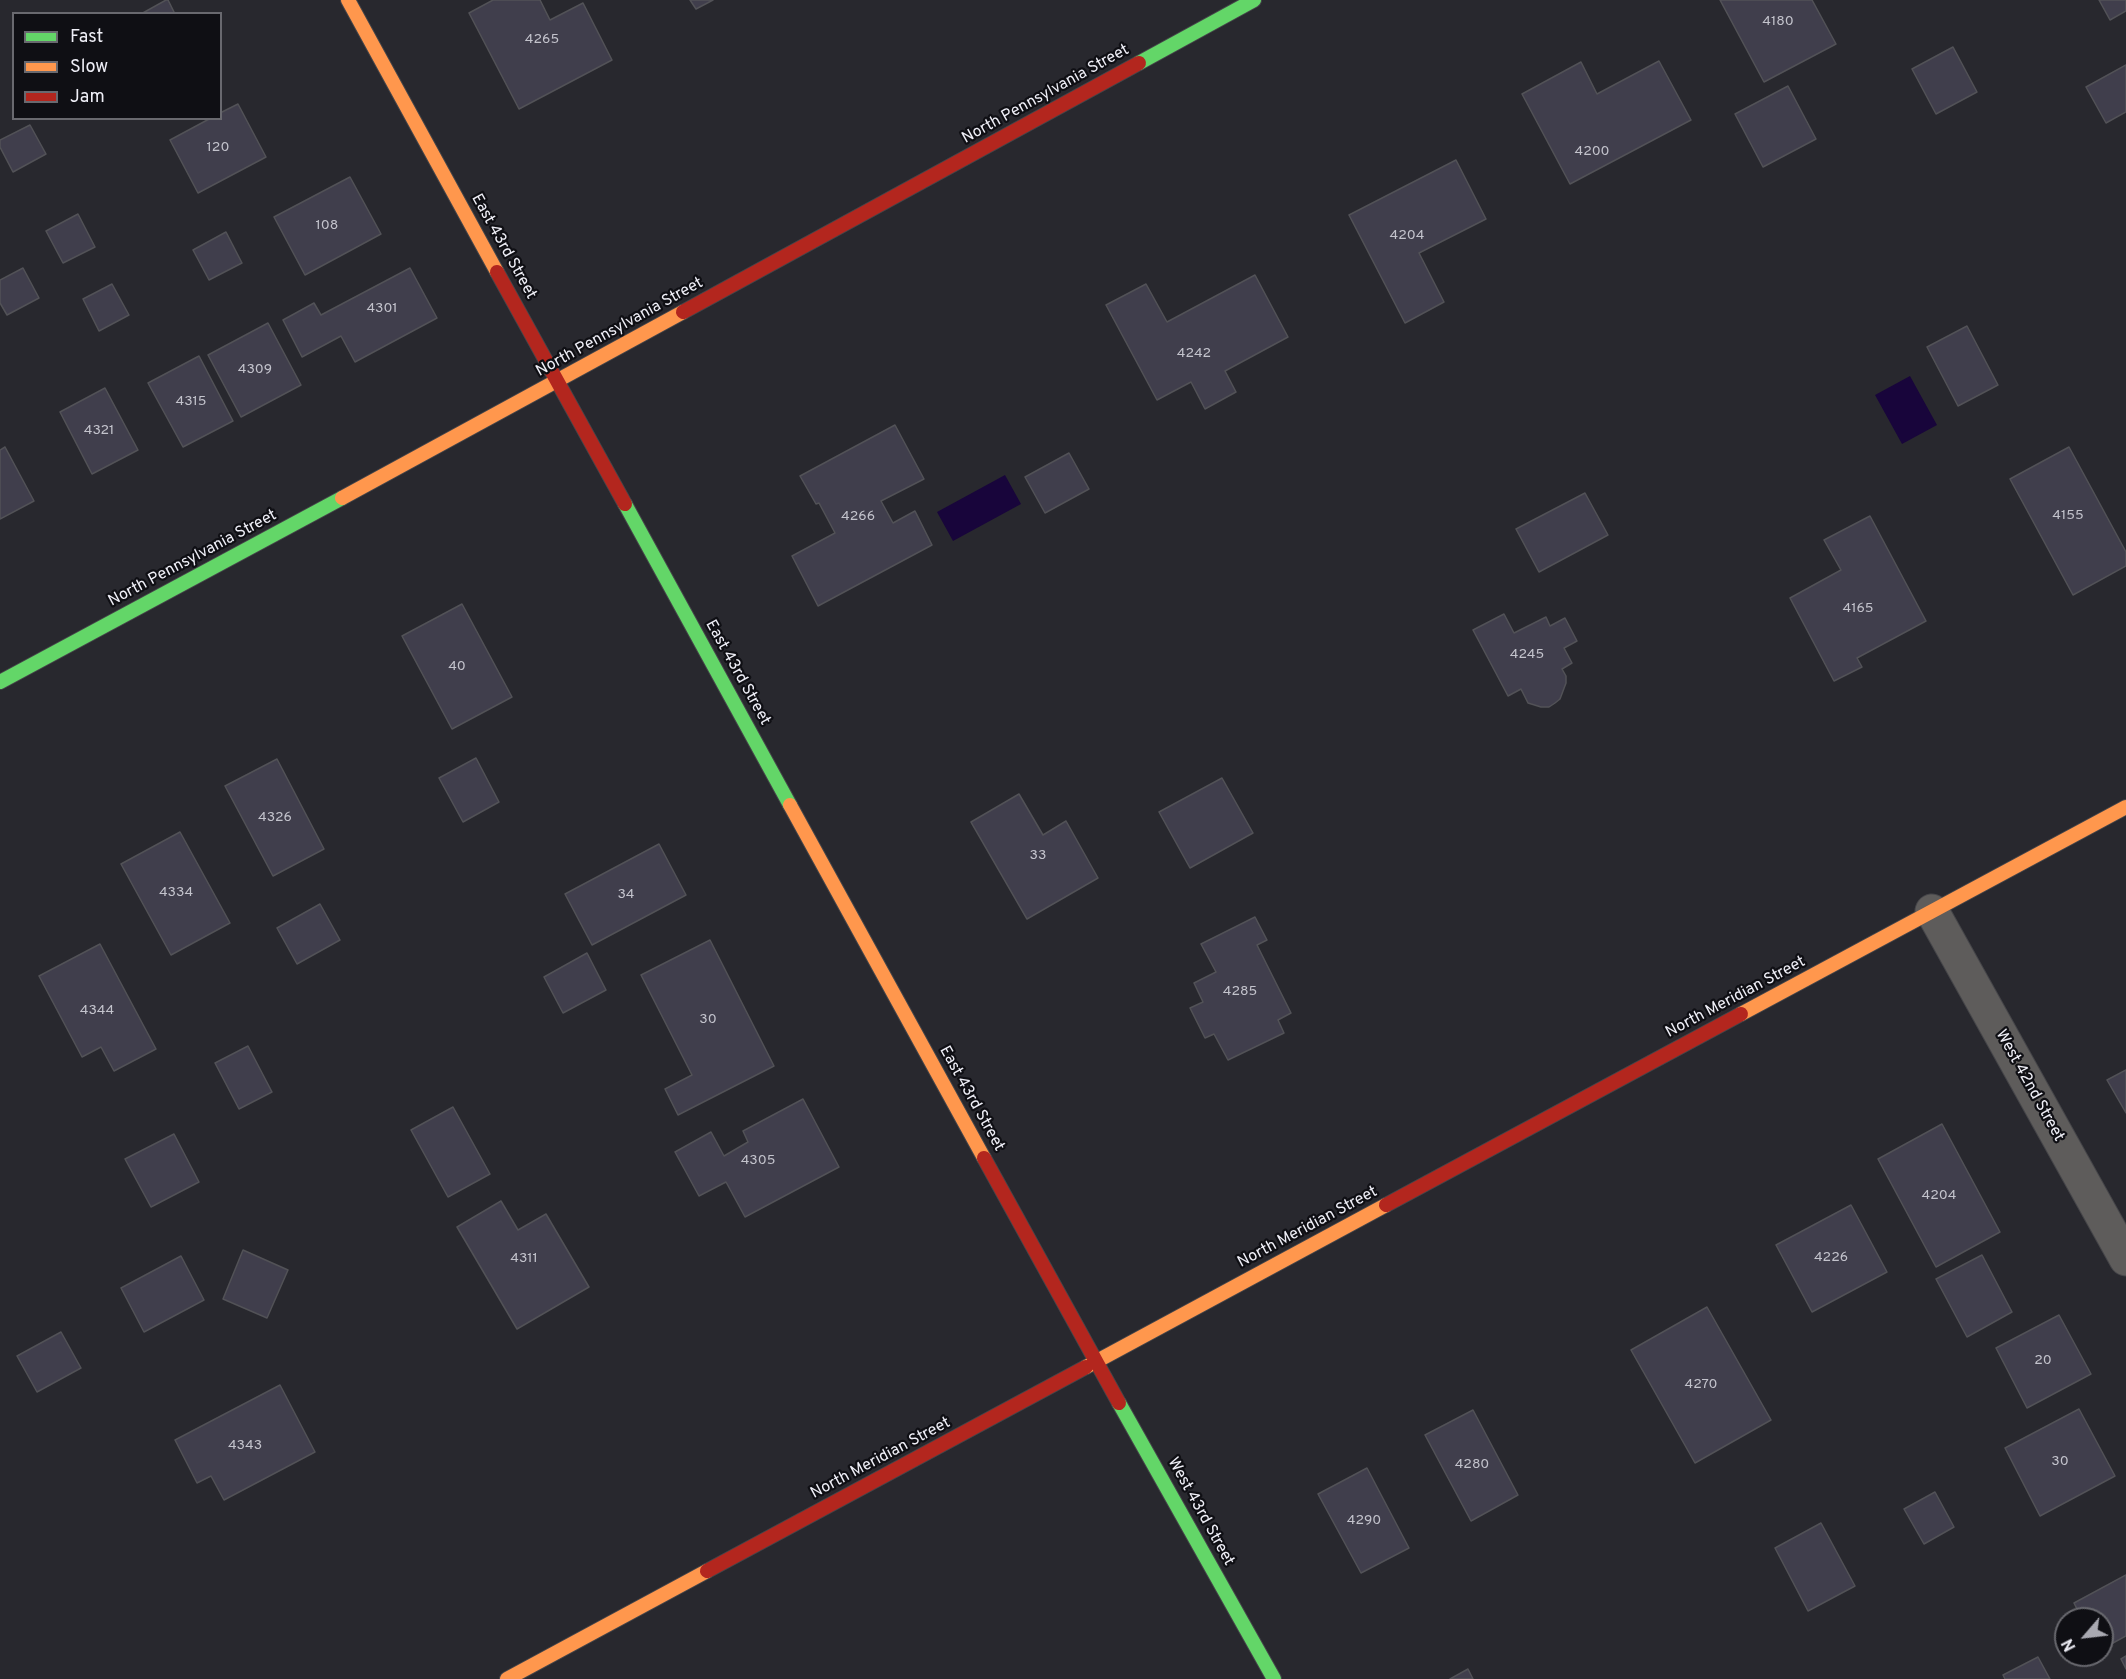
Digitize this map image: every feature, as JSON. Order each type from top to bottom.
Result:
[{"type":"street","name":"East 43rd Street","points":[[348,0],[1096,1362]]},
{"type":"street","name":"North Pennsylvania Street","points":[[0,682],[558,381],[1254,0]]},
{"type":"street","name":"North Meridian Street","points":[[507,1679],[2126,807]]},
{"type":"street","name":"West 42nd Street","points":[[1932,911],[2126,1260]]},
{"type":"street","name":"West 43rd Street","points":[[1096,1362],[1274,1679]]},
{"type":"shaded area","points":[[1910,376],[1937,425],[1902,444],[1875,395]]},
{"type":"shaded area","points":[[1005,475],[1021,504],[953,541],[937,512]]},
{"type":"building","points":[[166,0],[174,12],[145,12]]},
{"type":"building","points":[[493,0],[540,0],[550,20],[583,3],[612,60],[519,109],[469,13]]},
{"type":"building","points":[[690,0],[713,0],[696,9]]},
{"type":"building","points":[[1720,0],[1812,0],[1836,44],[1764,82]]},
{"type":"building","points":[[2099,0],[2126,0],[2126,11],[2110,20]]},
{"type":"building","points":[[1953,47],[1977,92],[1936,114],[1912,69]]},
{"type":"building","points":[[1659,61],[1691,120],[1570,184],[1522,94],[1581,62],[1597,94]]},
{"type":"building","points":[[2126,65],[2126,112],[2106,123],[2086,87]]},
{"type":"building","points":[[1788,86],[1816,139],[1763,167],[1735,114]]},
{"type":"building","points":[[238,104],[266,157],[198,193],[170,140],[207,120],[222,120],[222,112]]},
{"type":"building","points":[[30,125],[46,154],[13,172],[0,147],[0,140]]},
{"type":"building","points":[[1456,160],[1486,219],[1419,253],[1444,302],[1405,323],[1349,215]]},
{"type":"building","points":[[350,177],[381,234],[305,275],[274,217]]},
{"type":"building","points":[[78,214],[95,247],[63,263],[46,231]]},
{"type":"building","points":[[226,232],[242,263],[209,280],[193,250]]},
{"type":"building","points":[[23,268],[39,298],[7,315],[0,303],[0,280]]},
{"type":"building","points":[[410,268],[437,318],[355,362],[341,336],[302,357],[283,320],[314,303],[321,315]]},
{"type":"building","points":[[1255,275],[1288,337],[1225,371],[1236,392],[1205,409],[1191,382],[1157,400],[1106,305],[1146,284],[1167,322]]},
{"type":"building","points":[[112,284],[129,315],[99,331],[83,299]]},
{"type":"building","points":[[268,323],[301,385],[241,417],[208,355]]},
{"type":"building","points":[[1967,326],[1998,385],[1958,406],[1927,347]]},
{"type":"building","points":[[199,356],[233,421],[183,447],[148,383]]},
{"type":"building","points":[[105,388],[138,450],[92,474],[60,412]]},
{"type":"building","points":[[895,425],[924,479],[881,501],[893,523],[915,511],[932,545],[818,606],[792,556],[835,533],[819,503],[816,504],[800,476]]},
{"type":"building","points":[[5,447],[34,501],[0,519],[0,450]]},
{"type":"building","points":[[2069,447],[2126,552],[2126,566],[2073,595],[2010,479]]},
{"type":"building","points":[[1069,453],[1089,489],[1045,513],[1025,477]]},
{"type":"building","points":[[1585,493],[1608,535],[1539,572],[1516,529]]},
{"type":"building","points":[[1870,516],[1926,621],[1857,658],[1862,667],[1834,681],[1790,598],[1841,570],[1824,540]]},
{"type":"building","points":[[462,604],[512,697],[452,729],[402,636]]},
{"type":"building","points":[[1504,614],[1514,633],[1546,617],[1550,626],[1565,618],[1577,641],[1564,648],[1572,663],[1562,669],[1566,676],[1566,683],[1560,699],[1549,707],[1528,703],[1521,689],[1508,696],[1473,630]]},
{"type":"building","points":[[476,758],[499,802],[463,822],[439,778]]},
{"type":"building","points":[[277,759],[324,849],[273,876],[225,786]]},
{"type":"building","points":[[1222,778],[1253,833],[1190,868],[1159,812]]},
{"type":"building","points":[[1019,794],[1043,835],[1066,821],[1098,878],[1027,919],[971,822]]},
{"type":"building","points":[[180,832],[230,923],[171,955],[121,864]]},
{"type":"building","points":[[659,844],[686,895],[592,945],[565,894]]},
{"type":"building","points":[[320,904],[340,940],[297,964],[277,928]]},
{"type":"building","points":[[1255,917],[1267,940],[1257,945],[1291,1013],[1278,1020],[1284,1033],[1228,1060],[1214,1034],[1205,1038],[1190,1008],[1203,1002],[1194,983],[1216,972],[1201,944]]},
{"type":"building","points":[[710,940],[774,1066],[678,1115],[665,1089],[692,1075],[641,975]]},
{"type":"building","points":[[100,944],[156,1049],[114,1071],[101,1047],[82,1057],[39,976]]},
{"type":"building","points":[[587,953],[606,990],[563,1013],[544,977]]},
{"type":"building","points":[[248,1046],[272,1092],[239,1109],[215,1063]]},
{"type":"building","points":[[2126,1070],[2126,1113],[2107,1080]]},
{"type":"building","points":[[803,1099],[839,1167],[745,1217],[726,1182],[699,1196],[675,1152],[711,1132],[724,1156],[748,1142],[743,1131]]},
{"type":"building","points":[[453,1107],[490,1174],[448,1197],[411,1130]]},
{"type":"building","points":[[1942,1124],[2000,1232],[1936,1267],[1878,1159]]},
{"type":"building","points":[[174,1134],[199,1182],[151,1207],[125,1159]]},
{"type":"building","points":[[501,1201],[518,1230],[546,1214],[589,1287],[517,1329],[457,1227]]},
{"type":"building","points":[[1851,1205],[1887,1272],[1812,1312],[1776,1245]]},
{"type":"building","points":[[243,1250],[288,1270],[267,1318],[223,1299]]},
{"type":"building","points":[[1982,1255],[2012,1312],[1967,1337],[1936,1279]]},
{"type":"building","points":[[181,1256],[204,1300],[144,1332],[121,1288]]},
{"type":"building","points":[[1707,1307],[1771,1420],[1695,1463],[1631,1350]]},
{"type":"building","points":[[2059,1315],[2091,1374],[2027,1408],[1996,1348]]},
{"type":"building","points":[[61,1332],[81,1368],[37,1392],[17,1356]]},
{"type":"building","points":[[280,1385],[315,1452],[224,1500],[211,1476],[197,1483],[175,1440]]},
{"type":"building","points":[[2079,1409],[2115,1476],[2040,1516],[2005,1448]]},
{"type":"building","points":[[1473,1410],[1518,1495],[1471,1521],[1425,1435]]},
{"type":"building","points":[[1367,1468],[1409,1548],[1361,1573],[1318,1494]]},
{"type":"building","points":[[1935,1492],[1954,1527],[1924,1544],[1904,1509]]},
{"type":"building","points":[[1821,1523],[1855,1586],[1808,1611],[1775,1548]]},
{"type":"building","points":[[2126,1575],[2126,1636],[2114,1642],[2114,1607],[2076,1607],[2074,1603]]},
{"type":"building","points":[[2126,1656],[2126,1669],[2121,1659]]},
{"type":"building","points":[[2038,1657],[2050,1679],[2005,1679],[2003,1675]]},
{"type":"building","points":[[1468,1669],[1473,1679],[1450,1679]]},
{"type":"traffic: fast","points":[[1139,63],[1254,0]]},
{"type":"traffic: fast","points":[[0,682],[342,498]]},
{"type":"traffic: fast","points":[[625,504],[790,805]]},
{"type":"traffic: fast","points":[[1119,1403],[1274,1679]]},
{"type":"traffic: slow","points":[[348,0],[497,272]]},
{"type":"traffic: slow","points":[[342,498],[683,312]]},
{"type":"traffic: slow","points":[[790,805],[984,1158]]},
{"type":"traffic: slow","points":[[1741,1014],[2126,807]]},
{"type":"traffic: slow","points":[[1086,1367],[1386,1205]]},
{"type":"traffic: slow","points":[[507,1679],[707,1571]]},
{"type":"traffic: jam","points":[[683,312],[1139,63]]},
{"type":"traffic: jam","points":[[497,272],[625,504]]},
{"type":"traffic: jam","points":[[1386,1205],[1741,1014]]},
{"type":"traffic: jam","points":[[984,1158],[1119,1403]]},
{"type":"traffic: jam","points":[[707,1571],[1086,1367]]}]
